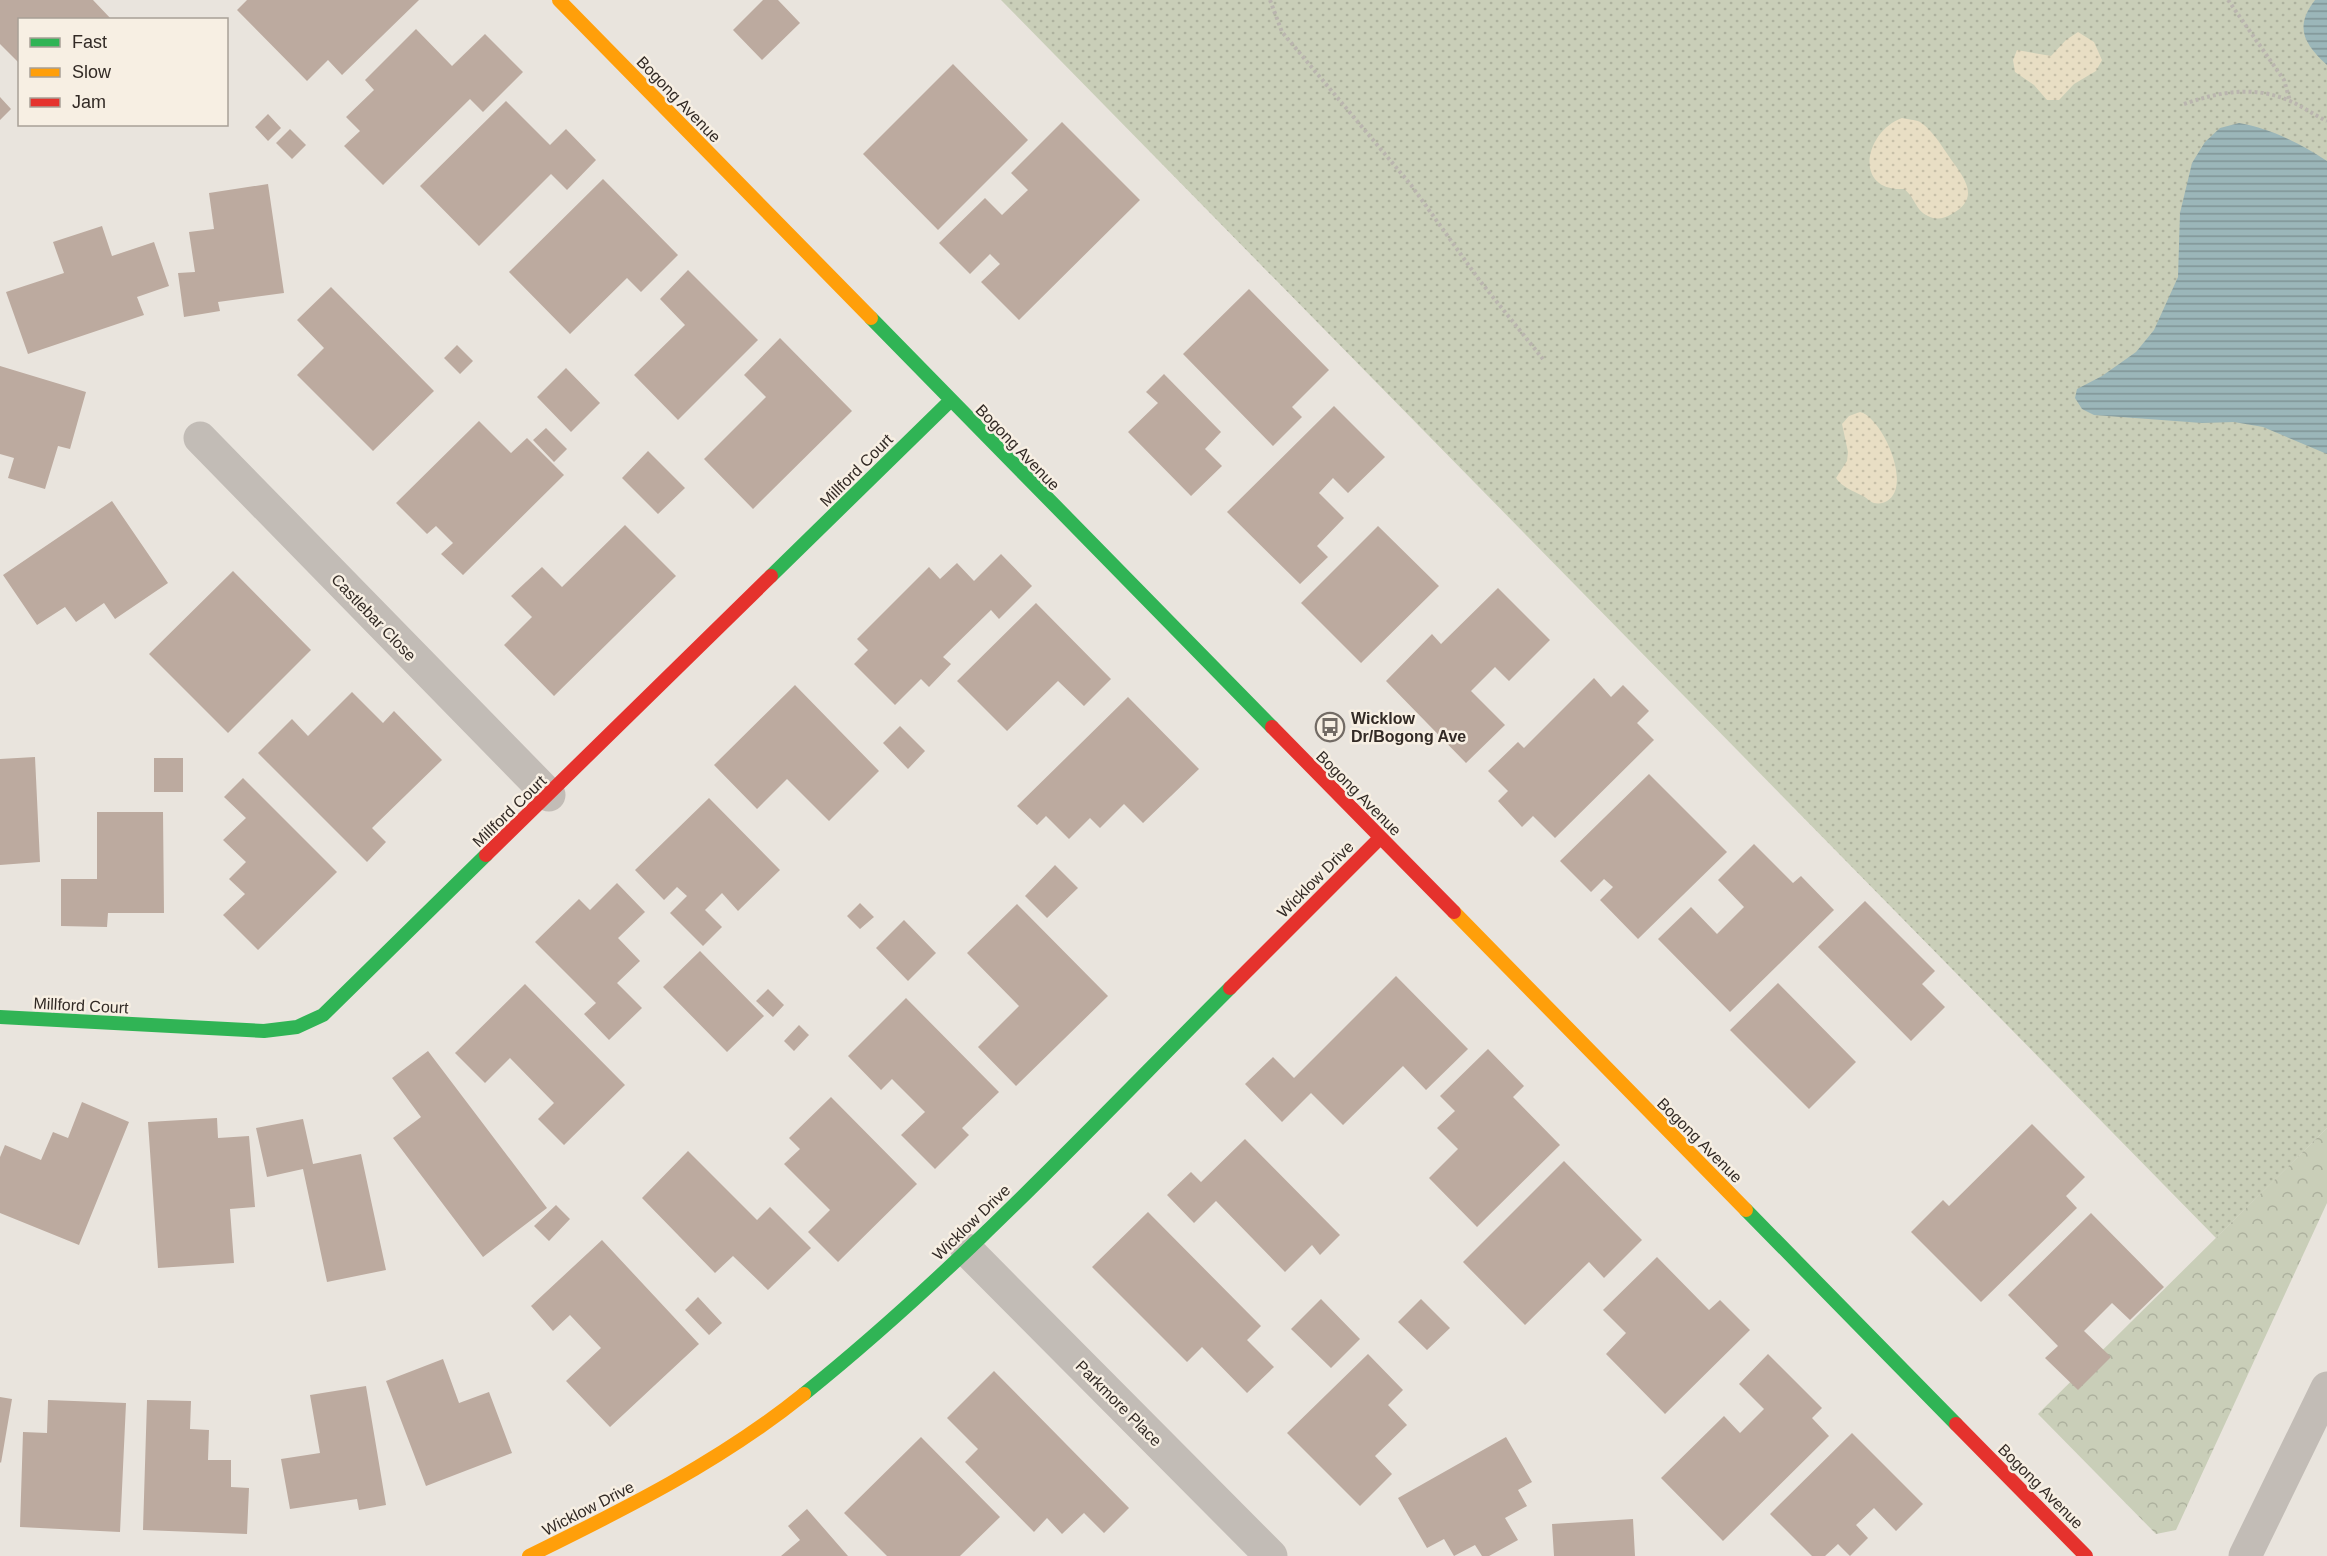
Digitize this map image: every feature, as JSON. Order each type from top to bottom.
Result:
[{"type":"street","name":"Bogong Avenue","points":[[560,0],[950,401],[2086,1556]]},
{"type":"street","name":"Millford Court","points":[[0,1017],[264,1031],[297,1027],[311,1022],[335,1005],[950,401]]},
{"type":"street","name":"Castlebar Close","points":[[200,438],[549,795]]},
{"type":"street","name":"Wicklow Drive","points":[[529,1556],[629,1507],[700,1467],[753,1432],[847,1361],[967,1250],[1380,838]]},
{"type":"street","name":"Parkmore Place","points":[[967,1250],[1271,1556]]},
{"type":"street","points":[[2245,1556],[2327,1388]]},
{"type":"path","points":[[1270,0],[1282,32],[1396,167],[1480,281],[1543,359]]},
{"type":"path","points":[[2228,0],[2284,80],[2290,101]]},
{"type":"path","points":[[2184,104],[2216,93],[2239,91],[2264,93],[2290,101],[2327,121]]},
{"type":"green space","points":[[1001,0],[2327,0],[2327,1128],[2216,1238]]},
{"type":"green space","points":[[2327,1128],[2327,1203],[2176,1530],[2156,1534],[2038,1414]]},
{"type":"sand","points":[[2078,32],[2094,42],[2102,60],[2096,71],[2074,84],[2059,100],[2047,100],[2034,85],[2015,72],[2013,60],[2017,50],[2051,56],[2066,40]]},
{"type":"sand","points":[[1902,118],[1916,120],[1929,130],[1964,180],[1968,195],[1966,202],[1947,216],[1937,218],[1928,216],[1920,210],[1904,189],[1888,187],[1877,181],[1871,172],[1872,147],[1889,125]]},
{"type":"sand","points":[[1860,412],[1869,417],[1885,438],[1896,468],[1897,481],[1894,493],[1883,503],[1871,502],[1836,478],[1847,461],[1848,452],[1842,424],[1849,416]]},
{"type":"water","points":[[2315,0],[2327,0],[2327,65],[2312,50],[2304,35],[2305,19]]},
{"type":"water","points":[[2239,123],[2285,138],[2327,161],[2327,454],[2263,427],[2234,422],[2202,423],[2094,415],[2082,409],[2075,398],[2077,389],[2102,376],[2136,352],[2154,330],[2178,277],[2180,213],[2192,163],[2205,142],[2220,128]]},
{"type":"building","points":[[0,0],[93,0],[110,18],[18,18],[18,62],[0,44]]},
{"type":"building","points":[[247,0],[419,0],[342,75],[328,60],[307,81],[237,10]]},
{"type":"building","points":[[763,0],[778,0],[800,23],[762,60],[733,30]]},
{"type":"building","points":[[416,29],[452,66],[485,34],[523,72],[483,112],[470,99],[383,185],[344,146],[360,131],[346,117],[374,90],[365,80]]},
{"type":"building","points":[[953,64],[1028,140],[938,230],[863,154]]},
{"type":"building","points":[[0,97],[11,109],[0,120]]},
{"type":"building","points":[[506,101],[550,145],[566,129],[596,160],[567,190],[551,174],[479,246],[420,186]]},
{"type":"building","points":[[268,114],[281,128],[268,141],[255,127]]},
{"type":"building","points":[[1062,122],[1140,200],[1019,320],[981,282],[1000,264],[990,254],[970,274],[939,243],[985,198],[1002,215],[1028,190],[1011,173]]},
{"type":"building","points":[[290,129],[306,145],[292,159],[276,143]]},
{"type":"building","points":[[603,179],[678,255],[641,292],[627,278],[570,334],[509,272]]},
{"type":"building","points":[[268,184],[284,293],[218,302],[220,311],[184,317],[178,273],[195,272],[189,232],[214,229],[209,193]]},
{"type":"building","points":[[102,226],[112,256],[154,242],[169,286],[137,297],[144,315],[28,354],[6,292],[64,273],[53,242]]},
{"type":"building","points":[[688,270],[758,340],[678,420],[634,375],[685,325],[660,299]]},
{"type":"building","points":[[331,287],[434,391],[373,451],[297,375],[324,348],[297,320]]},
{"type":"building","points":[[1249,289],[1329,370],[1292,407],[1302,417],[1273,446],[1183,354]]},
{"type":"building","points":[[780,338],[852,411],[753,509],[704,459],[766,397],[744,375]]},
{"type":"building","points":[[457,345],[473,361],[460,374],[444,358]]},
{"type":"building","points":[[0,366],[86,392],[70,449],[58,446],[45,489],[8,478],[14,458],[0,454]]},
{"type":"building","points":[[566,368],[600,403],[571,432],[537,397]]},
{"type":"building","points":[[1164,374],[1221,432],[1205,449],[1222,466],[1191,496],[1128,432],[1158,403],[1146,392]]},
{"type":"building","points":[[1334,406],[1385,457],[1348,493],[1333,478],[1319,493],[1344,518],[1317,546],[1328,557],[1300,584],[1227,512]]},
{"type":"building","points":[[479,421],[511,453],[527,438],[564,475],[463,575],[441,554],[453,543],[436,526],[427,534],[396,503]]},
{"type":"building","points":[[546,428],[567,449],[554,462],[533,440]]},
{"type":"building","points":[[648,451],[685,488],[658,514],[622,478]]},
{"type":"building","points":[[112,501],[168,583],[115,619],[104,603],[76,622],[65,607],[37,625],[3,575]]},
{"type":"building","points":[[625,525],[676,576],[554,696],[504,645],[532,617],[511,596],[542,567],[562,587]]},
{"type":"building","points":[[1378,526],[1439,586],[1361,663],[1301,603]]},
{"type":"building","points":[[1001,554],[1032,586],[999,619],[991,610],[943,657],[951,664],[929,687],[921,679],[895,705],[854,664],[868,650],[857,639],[929,567],[940,579],[957,563],[974,581]]},
{"type":"building","points":[[233,571],[311,650],[228,733],[149,654]]},
{"type":"building","points":[[1498,588],[1550,640],[1509,681],[1495,667],[1471,691],[1505,725],[1466,763],[1386,681],[1432,634],[1441,644]]},
{"type":"building","points":[[1036,603],[1111,679],[1084,706],[1058,681],[1007,731],[957,681]]},
{"type":"building","points":[[1594,678],[1611,697],[1623,685],[1649,711],[1637,723],[1654,740],[1555,838],[1533,816],[1522,827],[1498,801],[1508,791],[1488,771],[1518,742],[1524,748]]},
{"type":"building","points":[[795,685],[879,771],[829,821],[787,779],[757,809],[714,765]]},
{"type":"building","points":[[352,692],[383,723],[394,711],[442,760],[372,828],[386,842],[367,862],[258,753],[292,719],[308,736]]},
{"type":"building","points":[[1128,697],[1199,769],[1143,823],[1124,804],[1100,828],[1090,818],[1069,839],[1046,816],[1037,825],[1017,806]]},
{"type":"building","points":[[900,726],[925,751],[908,769],[883,743]]},
{"type":"building","points":[[35,757],[40,862],[0,865],[0,759]]},
{"type":"building","points":[[154,758],[183,758],[183,792],[154,792]]},
{"type":"building","points":[[1649,774],[1727,852],[1638,939],[1600,900],[1613,887],[1604,879],[1591,892],[1560,861]]},
{"type":"building","points":[[243,778],[337,872],[258,950],[223,915],[245,894],[229,879],[246,862],[223,840],[246,818],[224,797]]},
{"type":"building","points":[[709,798],[780,870],[738,911],[722,893],[705,910],[722,927],[703,946],[670,913],[687,896],[677,887],[664,900],[635,870]]},
{"type":"building","points":[[97,812],[163,812],[164,913],[108,913],[107,927],[61,926],[61,879],[97,879]]},
{"type":"building","points":[[1754,844],[1793,883],[1801,876],[1834,910],[1730,1012],[1658,939],[1691,907],[1717,934],[1744,907],[1718,880]]},
{"type":"building","points":[[1055,865],[1078,888],[1047,918],[1025,896]]},
{"type":"building","points":[[617,883],[645,912],[618,938],[640,961],[617,983],[642,1008],[609,1040],[584,1014],[596,1003],[535,942],[579,899],[590,910]]},
{"type":"building","points":[[1865,901],[1935,971],[1922,984],[1945,1007],[1911,1041],[1818,947]]},
{"type":"building","points":[[860,903],[874,917],[860,929],[847,916]]},
{"type":"building","points":[[1017,904],[1108,996],[1016,1086],[978,1047],[1019,1006],[967,953]]},
{"type":"building","points":[[904,920],[936,953],[908,981],[876,948]]},
{"type":"building","points":[[700,951],[764,1016],[727,1052],[663,987]]},
{"type":"building","points":[[1396,976],[1468,1049],[1426,1090],[1403,1066],[1343,1125],[1311,1093],[1282,1122],[1245,1084],[1273,1057],[1294,1078]]},
{"type":"building","points":[[1778,983],[1856,1062],[1809,1109],[1730,1030]]},
{"type":"building","points":[[525,984],[625,1085],[564,1145],[538,1119],[554,1103],[510,1058],[485,1083],[455,1053]]},
{"type":"building","points":[[768,989],[784,1005],[773,1017],[756,1001]]},
{"type":"building","points":[[906,998],[999,1092],[962,1128],[969,1135],[935,1169],[901,1135],[925,1112],[892,1079],[881,1090],[848,1056]]},
{"type":"building","points":[[799,1025],[809,1035],[794,1051],[784,1041]]},
{"type":"building","points":[[1488,1049],[1524,1086],[1513,1097],[1560,1145],[1477,1227],[1429,1178],[1458,1149],[1437,1128],[1455,1111],[1440,1096]]},
{"type":"building","points":[[428,1051],[547,1208],[483,1257],[393,1138],[421,1117],[392,1078]]},
{"type":"building","points":[[831,1097],[917,1184],[838,1262],[808,1232],[830,1210],[784,1164],[800,1149],[789,1138]]},
{"type":"building","points":[[82,1102],[129,1122],[79,1245],[0,1213],[0,1157],[5,1145],[41,1160],[53,1132],[68,1138]]},
{"type":"building","points":[[217,1118],[218,1138],[249,1136],[255,1207],[230,1209],[234,1263],[158,1268],[148,1122]]},
{"type":"building","points":[[303,1119],[313,1164],[361,1154],[386,1270],[327,1282],[303,1169],[267,1177],[256,1128]]},
{"type":"building","points":[[2032,1124],[2085,1177],[2066,1196],[2077,1208],[1981,1302],[1911,1232],[1943,1200],[1949,1206]]},
{"type":"building","points":[[1245,1139],[1340,1235],[1320,1255],[1312,1245],[1285,1272],[1216,1201],[1194,1223],[1167,1195],[1191,1172],[1201,1182]]},
{"type":"building","points":[[688,1151],[757,1220],[770,1207],[811,1248],[768,1290],[733,1256],[715,1273],[642,1198]]},
{"type":"building","points":[[1564,1161],[1642,1240],[1604,1278],[1589,1262],[1525,1325],[1463,1262]]},
{"type":"building","points":[[556,1205],[570,1219],[549,1241],[534,1226]]},
{"type":"building","points":[[1148,1212],[1261,1326],[1247,1340],[1274,1367],[1247,1393],[1202,1347],[1187,1362],[1092,1267]]},
{"type":"building","points":[[2091,1213],[2164,1287],[2130,1320],[2112,1303],[2084,1331],[2111,1357],[2078,1390],[2045,1358],[2058,1346],[2008,1295]]},
{"type":"building","points":[[602,1240],[699,1344],[610,1427],[566,1381],[601,1348],[570,1315],[553,1331],[531,1306]]},
{"type":"building","points":[[1657,1257],[1709,1310],[1720,1300],[1750,1330],[1665,1414],[1606,1354],[1626,1333],[1603,1310]]},
{"type":"building","points":[[698,1297],[722,1323],[709,1335],[685,1310]]},
{"type":"building","points":[[1321,1299],[1360,1339],[1331,1368],[1291,1329]]},
{"type":"building","points":[[1421,1299],[1450,1328],[1427,1350],[1398,1322]]},
{"type":"building","points":[[1368,1354],[1403,1390],[1388,1405],[1407,1425],[1375,1456],[1392,1474],[1360,1506],[1287,1433]]},
{"type":"building","points":[[1768,1354],[1822,1408],[1812,1418],[1829,1436],[1723,1541],[1661,1478],[1724,1416],[1740,1433],[1764,1409],[1739,1384]]},
{"type":"building","points":[[443,1359],[459,1403],[489,1392],[512,1453],[426,1486],[386,1381]]},
{"type":"building","points":[[994,1371],[1129,1508],[1104,1533],[1084,1513],[1062,1534],[1047,1518],[1034,1532],[965,1462],[978,1449],[947,1418]]},
{"type":"building","points":[[366,1386],[386,1505],[359,1510],[357,1499],[290,1509],[281,1459],[320,1453],[310,1395]]},
{"type":"building","points":[[0,1397],[12,1399],[1,1463],[0,1462]]},
{"type":"building","points":[[48,1400],[126,1403],[120,1532],[20,1527],[23,1432],[47,1433]]},
{"type":"building","points":[[147,1400],[191,1401],[190,1429],[209,1430],[208,1460],[231,1460],[231,1487],[249,1488],[247,1534],[143,1530]]},
{"type":"building","points":[[1852,1433],[1923,1504],[1896,1531],[1874,1508],[1856,1525],[1868,1538],[1850,1556],[1838,1544],[1825,1556],[1812,1556],[1770,1514]]},
{"type":"building","points":[[921,1437],[1000,1517],[960,1556],[887,1556],[844,1513]]},
{"type":"building","points":[[1506,1437],[1532,1482],[1518,1490],[1527,1506],[1505,1518],[1518,1540],[1489,1556],[1482,1556],[1475,1545],[1454,1556],[1444,1539],[1427,1548],[1398,1498]]},
{"type":"building","points":[[807,1509],[848,1556],[781,1556],[800,1540],[788,1526]]},
{"type":"building","points":[[1633,1519],[1635,1556],[1554,1556],[1552,1524]]},
{"type":"traffic: fast","points":[[871,318],[1272,727]]},
{"type":"traffic: fast","points":[[771,576],[950,401]]},
{"type":"traffic: fast","points":[[0,1017],[264,1031],[297,1027],[323,1015],[486,855]]},
{"type":"traffic: fast","points":[[804,1394],[861,1347],[970,1248],[1230,988]]},
{"type":"traffic: fast","points":[[1746,1210],[1956,1424]]},
{"type":"traffic: slow","points":[[559,0],[871,318]]},
{"type":"traffic: slow","points":[[1454,912],[1746,1210]]},
{"type":"traffic: slow","points":[[529,1556],[636,1502],[706,1462],[740,1441],[804,1394]]},
{"type":"traffic: jam","points":[[486,855],[771,576]]},
{"type":"traffic: jam","points":[[1272,727],[1454,912]]},
{"type":"traffic: jam","points":[[1230,988],[1380,838]]},
{"type":"traffic: jam","points":[[1956,1424],[2086,1556]]},
{"type":"place","name":"Wicklow Dr/Bogong Ave","points":[[1330,727]]}]
